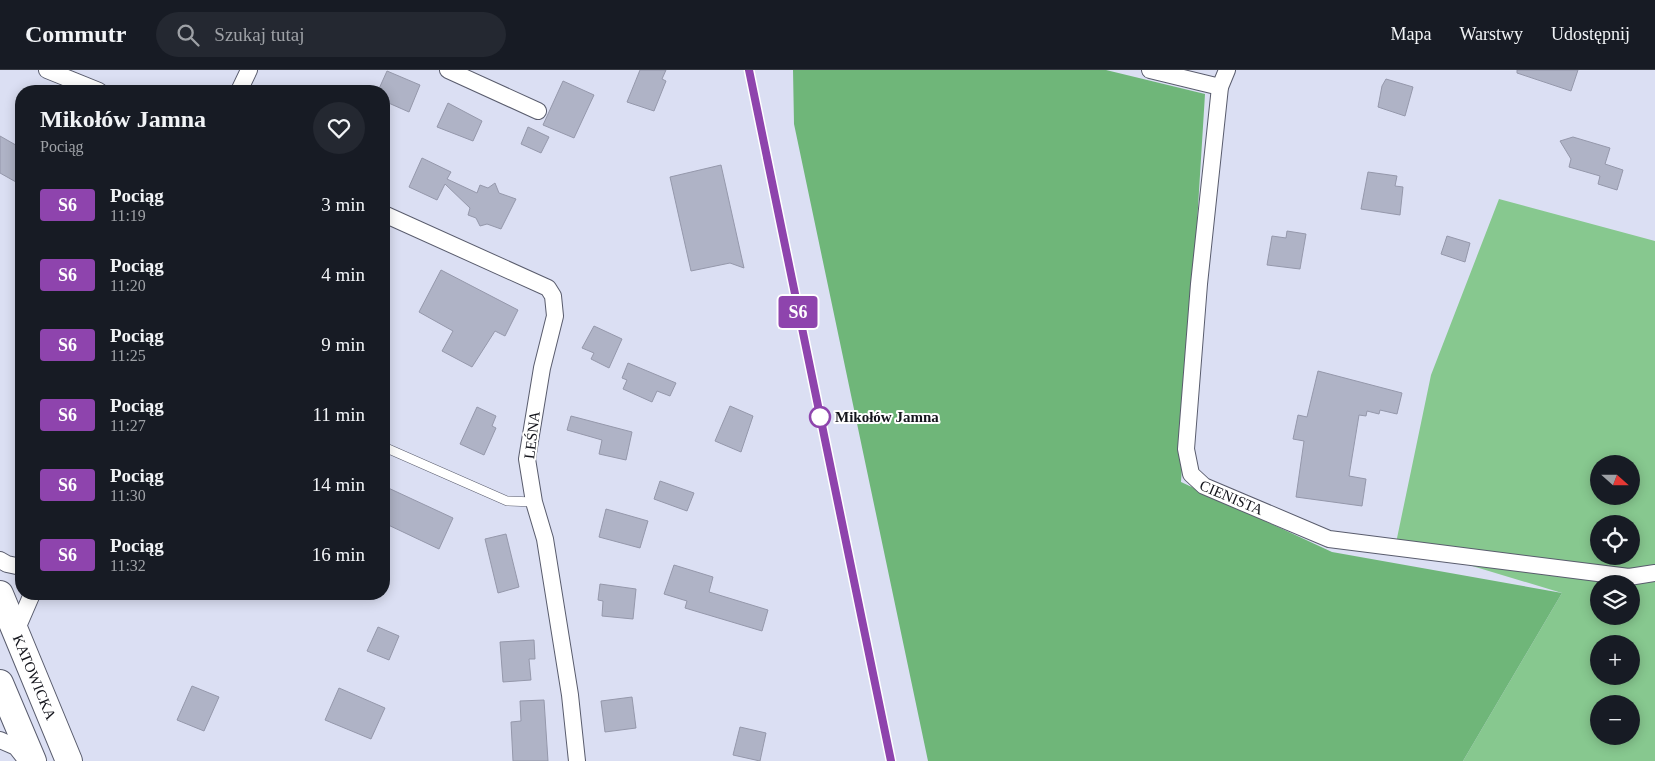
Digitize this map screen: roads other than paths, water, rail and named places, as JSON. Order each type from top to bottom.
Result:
[{"type":"main road","name":"KATOWICKA","points":[[0,594],[69,761]]},
{"type":"main road","points":[[0,683],[33,761]]},
{"type":"street","points":[[47,70],[84,85]]},
{"type":"street","points":[[241,85],[249,70]]},
{"type":"street","points":[[448,70],[538,111]]},
{"type":"street","points":[[1150,70],[1220,87]]},
{"type":"street","name":"CIENISTA","points":[[1227,70],[1220,87],[1199,284],[1186,449],[1191,474],[1204,486],[1330,539],[1629,577],[1655,572]]},
{"type":"street","name":"LEŚNA","points":[[390,217],[548,288],[553,296],[555,316],[542,368],[527,459],[534,502],[545,539],[570,695],[577,761]]},
{"type":"street","points":[[0,560],[15,566]]},
{"type":"street","points":[[16,631],[29,600]]},
{"type":"street","points":[[0,740],[16,747],[27,761]]},
{"type":"lane","points":[[390,450],[507,501],[534,502]]},
{"type":"railway","points":[[749,70],[891,761]]},
{"type":"train","name":"S6","points":[[749,70],[891,761]]},
{"type":"place","name":"Mikołów Jamna","points":[[820,417]]}]
